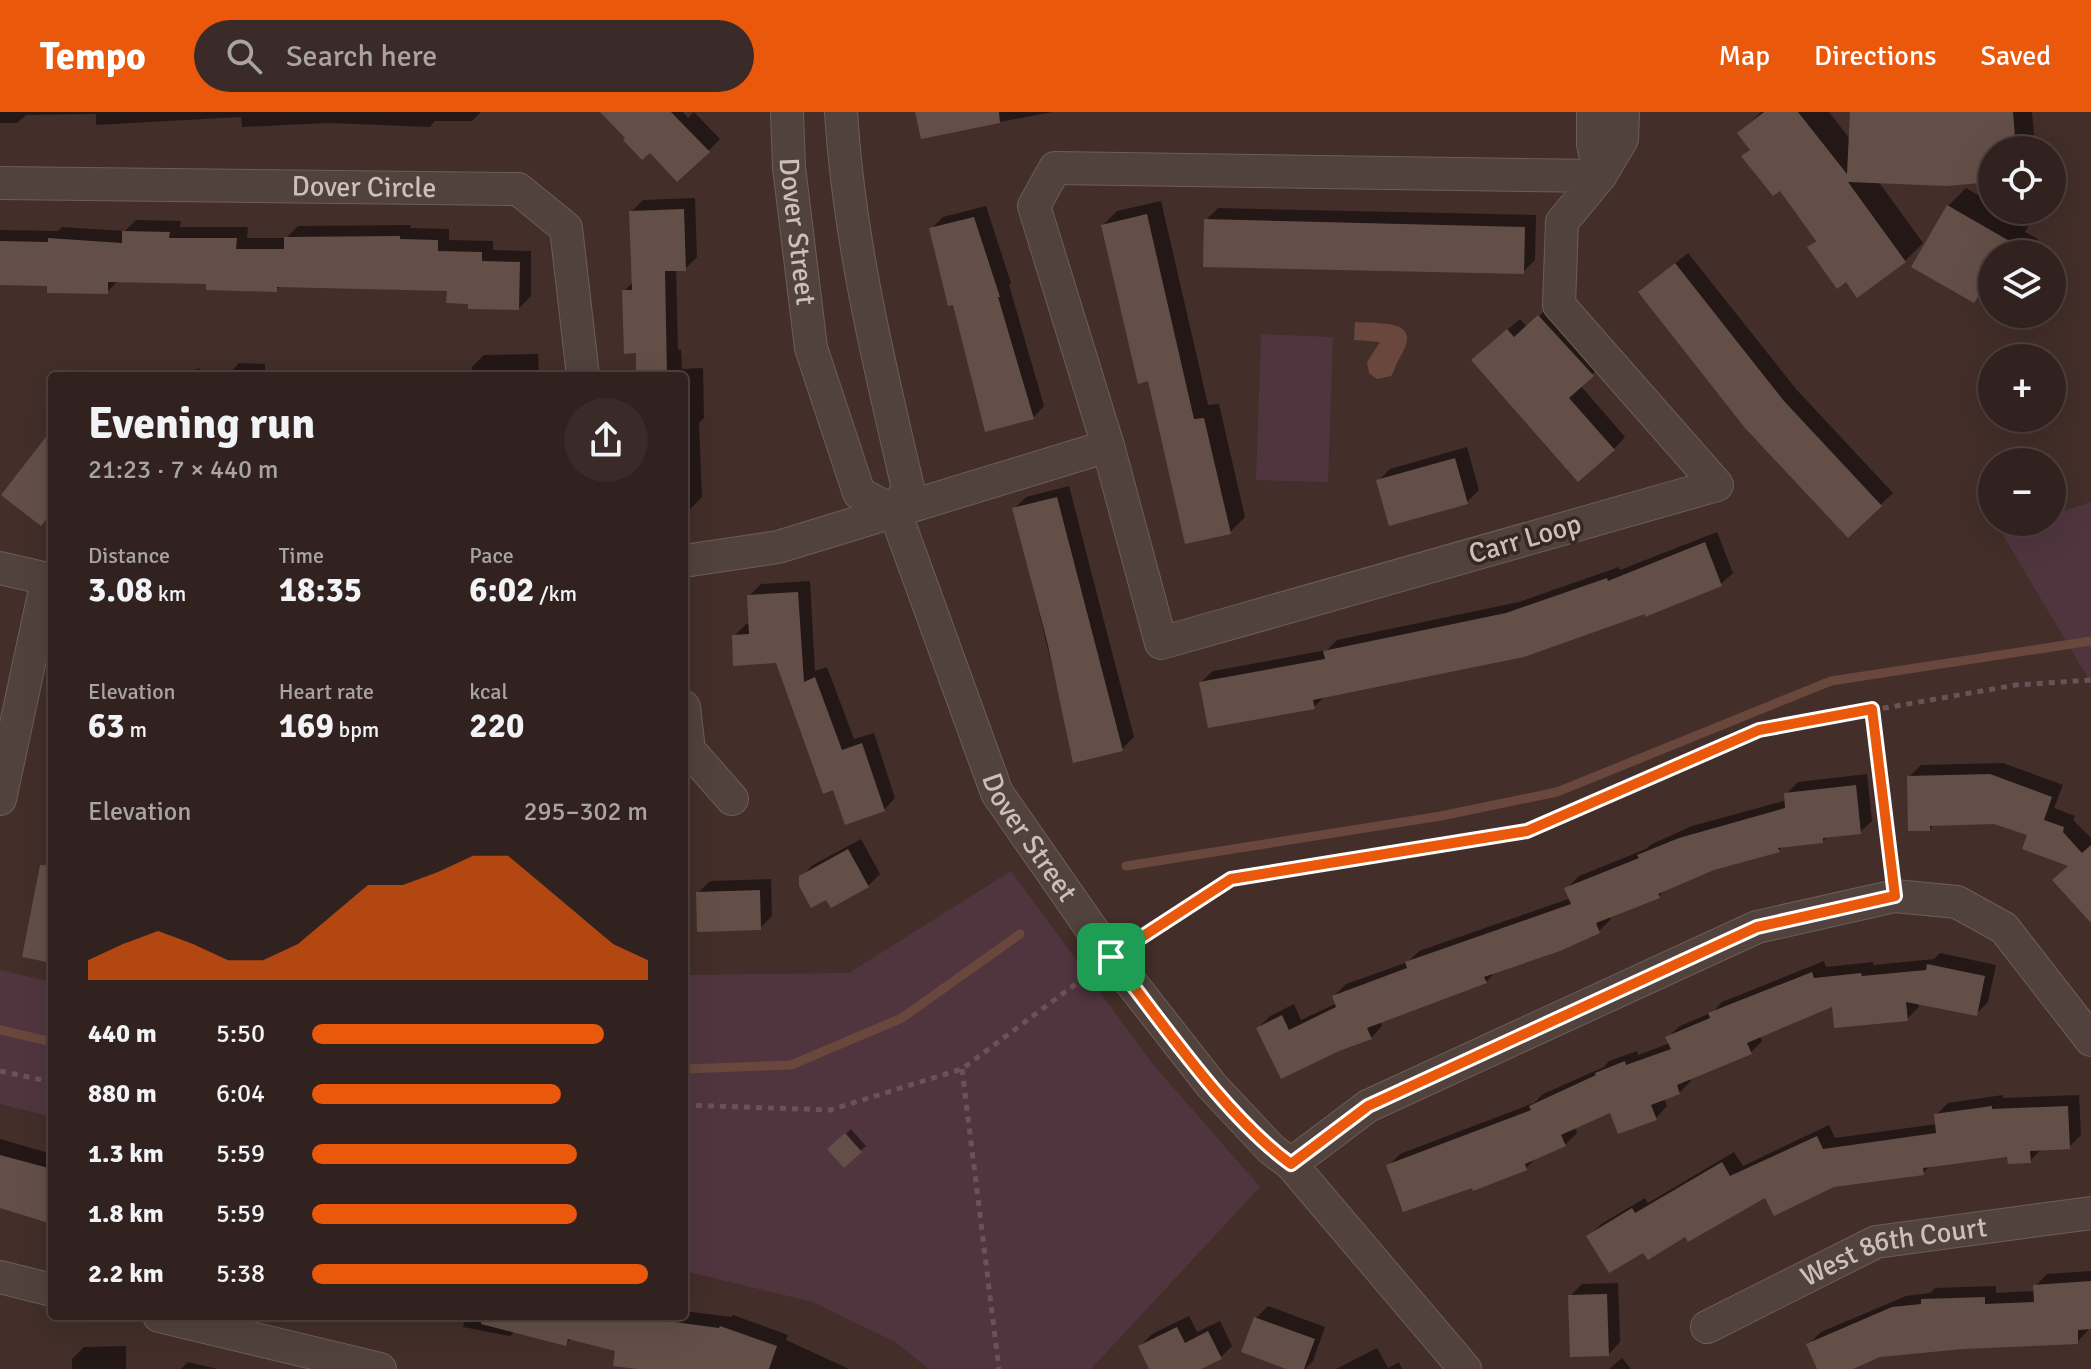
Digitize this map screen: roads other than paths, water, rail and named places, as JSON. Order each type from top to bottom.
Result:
[{"type":"street","name":"Dover Street","points":[[787,112],[789,167],[811,348],[859,493],[888,514],[997,793],[1111,957],[1212,1086],[1271,1149],[1291,1164],[1465,1369]]},
{"type":"street","name":"Dover Street","points":[[841,112],[845,178],[870,330],[908,488],[888,514]]},
{"type":"street","points":[[1593,112],[1593,144],[1600,176]]},
{"type":"street","name":"Carr Loop","points":[[1600,176],[1055,168],[1034,206],[1108,446],[1161,643],[1717,485],[1559,305],[1562,222],[1600,176],[1622,139],[1623,112]]},
{"type":"street","name":"Dover Circle","points":[[0,183],[518,189],[551,198],[566,228],[583,372]]},
{"type":"street","points":[[688,560],[778,547],[1108,446]]},
{"type":"street","points":[[0,568],[48,580]]},
{"type":"street","points":[[0,799],[48,584]]},
{"type":"street","points":[[688,741],[689,750],[732,799]]},
{"type":"street","points":[[1291,1164],[1368,1106],[1757,927],[1895,896],[1957,902],[2004,928],[2091,1040]]},
{"type":"street","name":"West 86th Court","points":[[1707,1327],[1876,1242],[2091,1213]]},
{"type":"street","points":[[0,1277],[48,1289]]},
{"type":"street","points":[[173,1320],[329,1363],[380,1369]]},
{"type":"waterway","points":[[1126,866],[1441,816],[1557,792],[1831,681],[2091,641]]},
{"type":"waterway","points":[[688,1069],[791,1065],[902,1018],[1020,934]]},
{"type":"waterway","points":[[0,1030],[48,1041]]}]
